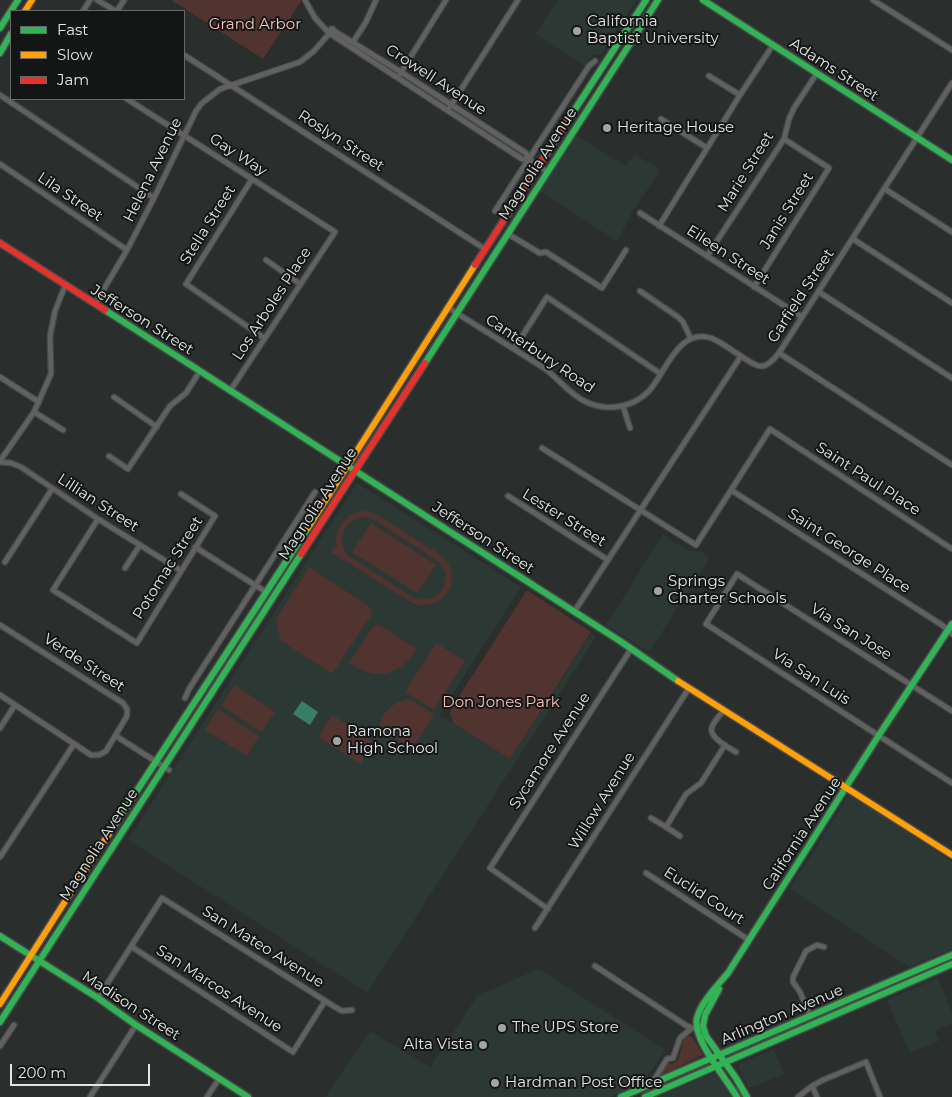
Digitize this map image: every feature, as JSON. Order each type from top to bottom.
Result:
[{"type":"main road","name":"Magnolia Avenue","points":[[0,1004],[348,466],[447,307],[646,0]]},
{"type":"main road","name":"Magnolia Avenue","points":[[0,1022],[167,768],[197,714],[658,0]]},
{"type":"main road","name":"Adams Street","points":[[703,0],[952,160]]},
{"type":"main road","points":[[0,28],[10,12]]},
{"type":"main road","points":[[0,53],[10,36]]},
{"type":"main road","name":"Jefferson Street","points":[[0,244],[355,470],[688,688],[952,855]]},
{"type":"main road","name":"California Avenue","points":[[694,1028],[697,1017],[706,1000],[728,972],[749,940],[879,735],[950,632],[952,624]]},
{"type":"main road","name":"Madison Street","points":[[0,936],[248,1097]]},
{"type":"main road","name":"Arlington Avenue","points":[[621,1097],[952,955]]},
{"type":"main road","name":"Arlington Avenue","points":[[645,1097],[952,964]]},
{"type":"main road","points":[[728,972],[704,1015],[703,1026],[716,1057],[742,1088],[746,1097]]},
{"type":"main road","points":[[694,1028],[702,1044],[716,1057]]},
{"type":"main road","points":[[721,1064],[738,1097]]},
{"type":"street","points":[[98,0],[114,10]]},
{"type":"street","name":"Crowell Avenue","points":[[305,0],[315,18],[325,28],[353,42],[526,153],[529,159],[546,172]]},
{"type":"street","points":[[353,42],[366,22],[376,0]]},
{"type":"street","points":[[398,77],[446,0]]},
{"type":"street","points":[[448,110],[518,0]]},
{"type":"street","points":[[873,0],[952,50]]},
{"type":"street","name":"Crowell Avenue","points":[[331,31],[522,159],[529,159]]},
{"type":"street","name":"Helena Avenue","points":[[94,304],[127,250],[201,104],[220,89],[230,84],[300,62],[314,51],[331,31]]},
{"type":"street","points":[[659,226],[773,45]]},
{"type":"street","name":"Roslyn Street","points":[[185,56],[485,249]]},
{"type":"street","points":[[495,211],[589,66],[596,61]]},
{"type":"street","name":"Marie Street","points":[[707,256],[784,138],[794,108],[817,73]]},
{"type":"street","points":[[709,76],[740,95]]},
{"type":"street","name":"Garfield Street","points":[[741,356],[755,365],[762,366],[771,362],[779,353],[952,83]]},
{"type":"street","points":[[0,94],[154,198]]},
{"type":"street","name":"Gay Way","points":[[129,100],[335,232]]},
{"type":"street","points":[[661,119],[707,148]]},
{"type":"street","name":"Janis Street","points":[[754,286],[829,168],[784,138]]},
{"type":"street","name":"Lila Street","points":[[0,164],[127,250]]},
{"type":"street","name":"Stella Street","points":[[252,179],[186,284],[264,338]]},
{"type":"street","points":[[885,189],[952,232]]},
{"type":"street","name":"Eileen Street","points":[[640,213],[802,317]]},
{"type":"street","name":"Los Arboles Place","points":[[230,391],[335,232]]},
{"type":"street","points":[[508,234],[539,254],[546,252],[602,288],[626,250]]},
{"type":"street","points":[[853,239],[952,303]]},
{"type":"street","points":[[266,260],[300,284]]},
{"type":"street","points":[[0,461],[34,412],[51,374],[50,336],[55,311],[65,286]]},
{"type":"street","points":[[574,612],[741,356],[713,338],[704,337],[691,340],[683,322],[678,317],[640,292]]},
{"type":"street","points":[[819,292],[952,378]]},
{"type":"street","points":[[514,349],[547,297],[661,374]]},
{"type":"street","name":"Canterbury Road","points":[[447,307],[552,374],[570,392],[586,402],[602,407],[630,404],[643,396],[661,374],[675,351],[682,344],[691,340]]},
{"type":"street","points":[[779,353],[952,465]]},
{"type":"street","points":[[109,456],[128,469],[170,406],[186,393],[200,371]]},
{"type":"street","points":[[0,377],[39,402]]},
{"type":"street","points":[[114,397],[156,427]]},
{"type":"street","points":[[622,406],[630,428]]},
{"type":"street","points":[[34,412],[63,430]]},
{"type":"street","name":"Saint Paul Place","points":[[732,490],[770,429],[952,549]]},
{"type":"street","points":[[542,448],[696,545],[732,490]]},
{"type":"street","name":"Lillian Street","points":[[0,461],[21,467],[98,519],[180,570]]},
{"type":"street","points":[[5,562],[52,489]]},
{"type":"street","name":"Saint George Place","points":[[732,490],[950,632]]},
{"type":"street","points":[[185,698],[315,492]]},
{"type":"street","name":"Potomac Street","points":[[98,519],[53,590],[136,643],[215,516],[181,494]]},
{"type":"street","name":"Lester Street","points":[[508,496],[608,560]]},
{"type":"street","points":[[125,568],[140,545]]},
{"type":"street","points":[[195,547],[266,592]]},
{"type":"street","name":"Via San Jose","points":[[737,574],[952,711]]},
{"type":"street","name":"Via San Luis","points":[[737,574],[706,624],[952,783]]},
{"type":"street","name":"Verde Street","points":[[0,625],[123,703],[128,716],[116,736]]},
{"type":"street","name":"Sycamore Avenue","points":[[548,909],[490,868],[631,649]]},
{"type":"street","name":"Willow Avenue","points":[[535,928],[688,688]]},
{"type":"street","points":[[0,696],[91,755],[99,755],[106,751],[116,736],[167,768]]},
{"type":"street","points":[[0,728],[15,705]]},
{"type":"street","points":[[724,710],[711,731],[715,738],[736,752]]},
{"type":"street","points":[[0,857],[74,744]]},
{"type":"street","points":[[666,827],[686,794],[701,783],[726,745]]},
{"type":"street","points":[[651,818],[680,836]]},
{"type":"street","name":"Euclid Court","points":[[646,873],[749,940]]},
{"type":"street","name":"San Mateo Avenue","points":[[132,947],[162,898],[325,1001],[342,1011],[352,1010]]},
{"type":"street","points":[[810,1016],[800,992],[793,982],[793,977],[806,951],[817,945],[824,947]]},
{"type":"street","points":[[98,998],[132,947]]},
{"type":"street","name":"San Marcos Avenue","points":[[132,947],[293,1052],[325,1001]]},
{"type":"street","points":[[595,966],[687,1026],[694,1028]]},
{"type":"street","points":[[0,1046],[14,1025]]},
{"type":"street","points":[[90,1097],[136,1025]]},
{"type":"street","points":[[651,1084],[667,1059],[673,1058],[680,1038],[694,1028]]},
{"type":"street","points":[[798,1097],[823,1080],[866,1062],[880,1097]]},
{"type":"street","points":[[207,1097],[219,1079]]},
{"type":"street","points":[[812,1086],[817,1097]]},
{"type":"shaded area","name":"California Baptist University","points":[[558,0],[636,0],[600,56],[597,54],[592,55],[585,66],[535,34]]},
{"type":"shaded area","points":[[576,135],[626,166],[634,154],[661,170],[630,215],[617,241],[540,191]]},
{"type":"shaded area","name":"Ramona High School","points":[[357,483],[521,587],[440,715],[510,759],[591,633],[596,637],[367,993],[128,840]]},
{"type":"shaded area","name":"Springs Charter Schools","points":[[663,534],[683,548],[690,551],[701,551],[710,558],[649,652],[606,625]]},
{"type":"shaded area","points":[[302,701],[318,712],[310,725],[293,714]]},
{"type":"shaded area","points":[[850,793],[952,862],[952,949],[909,967],[790,889]]},
{"type":"shaded area","points":[[539,969],[665,1050],[643,1083],[610,1097],[325,1097],[370,1031],[430,1067],[478,995]]},
{"type":"shaded area","points":[[938,978],[952,1012],[952,1024],[935,1031],[939,1041],[910,1053],[887,1000]]},
{"type":"shaded area","points":[[774,1049],[784,1074],[749,1088],[738,1068],[740,1063]]},
{"type":"shaded area","points":[[714,1073],[720,1077],[732,1097],[657,1097]]},
{"type":"green space","name":"Grand Arbor","points":[[171,0],[302,0],[263,59]]},
{"type":"green space","points":[[367,511],[379,516],[439,554],[447,563],[451,572],[451,582],[448,591],[442,598],[434,603],[424,605],[412,603],[331,552],[334,547],[337,548],[337,534],[343,522],[347,517]],"holes":[[[370,518],[438,561],[443,568],[445,583],[437,595],[431,598],[414,598],[349,556],[342,544],[343,532],[356,519]]]},
{"type":"green space","points":[[371,523],[436,565],[417,593],[352,552]]},
{"type":"green space","points":[[309,567],[369,606],[372,614],[332,674],[280,640],[276,619]]},
{"type":"green space","name":"Don Jones Park","points":[[527,590],[591,632],[510,759],[453,723],[450,714],[451,709]]},
{"type":"green space","points":[[380,625],[417,649],[410,658],[395,670],[378,674],[369,673],[349,663],[373,626]]},
{"type":"green space","points":[[436,643],[465,661],[434,710],[405,692]]},
{"type":"green space","points":[[235,685],[275,712],[262,732],[221,706]]},
{"type":"green space","points":[[409,699],[434,716],[416,743],[406,745],[379,728],[383,716],[389,708]]},
{"type":"green space","points":[[218,709],[259,736],[247,756],[205,730]]},
{"type":"green space","points":[[332,715],[374,742],[360,764],[318,737]]},
{"type":"green space","points":[[692,1037],[703,1055],[655,1078],[666,1062],[672,1064],[678,1060],[684,1038]]},
{"type":"traffic: fast","points":[[12,10],[18,0]]},
{"type":"traffic: fast","points":[[570,117],[646,0]]},
{"type":"traffic: fast","points":[[425,363],[658,0]]},
{"type":"traffic: fast","points":[[703,0],[952,160]]},
{"type":"traffic: fast","points":[[0,28],[10,12]]},
{"type":"traffic: fast","points":[[0,53],[10,36]]},
{"type":"traffic: fast","points":[[105,310],[620,641],[678,681]]},
{"type":"traffic: fast","points":[[114,826],[308,528]]},
{"type":"traffic: fast","points":[[0,1022],[301,554]]},
{"type":"traffic: fast","points":[[737,1097],[711,1058],[700,1037],[697,1027],[699,1012],[710,994],[728,973],[952,624]]},
{"type":"traffic: fast","points":[[0,936],[248,1097]]},
{"type":"traffic: fast","points":[[621,1097],[952,955]]},
{"type":"traffic: fast","points":[[645,1097],[952,964]]},
{"type":"traffic: fast","points":[[719,989],[705,1015],[703,1026],[706,1036],[747,1097]]},
{"type":"traffic: slow","points":[[26,10],[32,0]]},
{"type":"traffic: slow","points":[[308,528],[475,265]]},
{"type":"traffic: slow","points":[[678,681],[952,855]]},
{"type":"traffic: slow","points":[[0,1004],[114,826]]},
{"type":"traffic: jam","points":[[475,265],[570,117]]},
{"type":"traffic: jam","points":[[0,243],[105,310]]},
{"type":"traffic: jam","points":[[301,554],[425,363]]},
{"type":"place","name":"California Baptist University","points":[[577,31]]},
{"type":"place","name":"Heritage House","points":[[607,128]]},
{"type":"place","name":"Springs Charter Schools","points":[[658,591]]},
{"type":"place","name":"Ramona High School","points":[[337,741]]},
{"type":"place","name":"The UPS Store","points":[[502,1028]]},
{"type":"place","name":"Alta Vista","points":[[483,1045]]},
{"type":"place","name":"Hardman Post Office","points":[[495,1083]]}]
